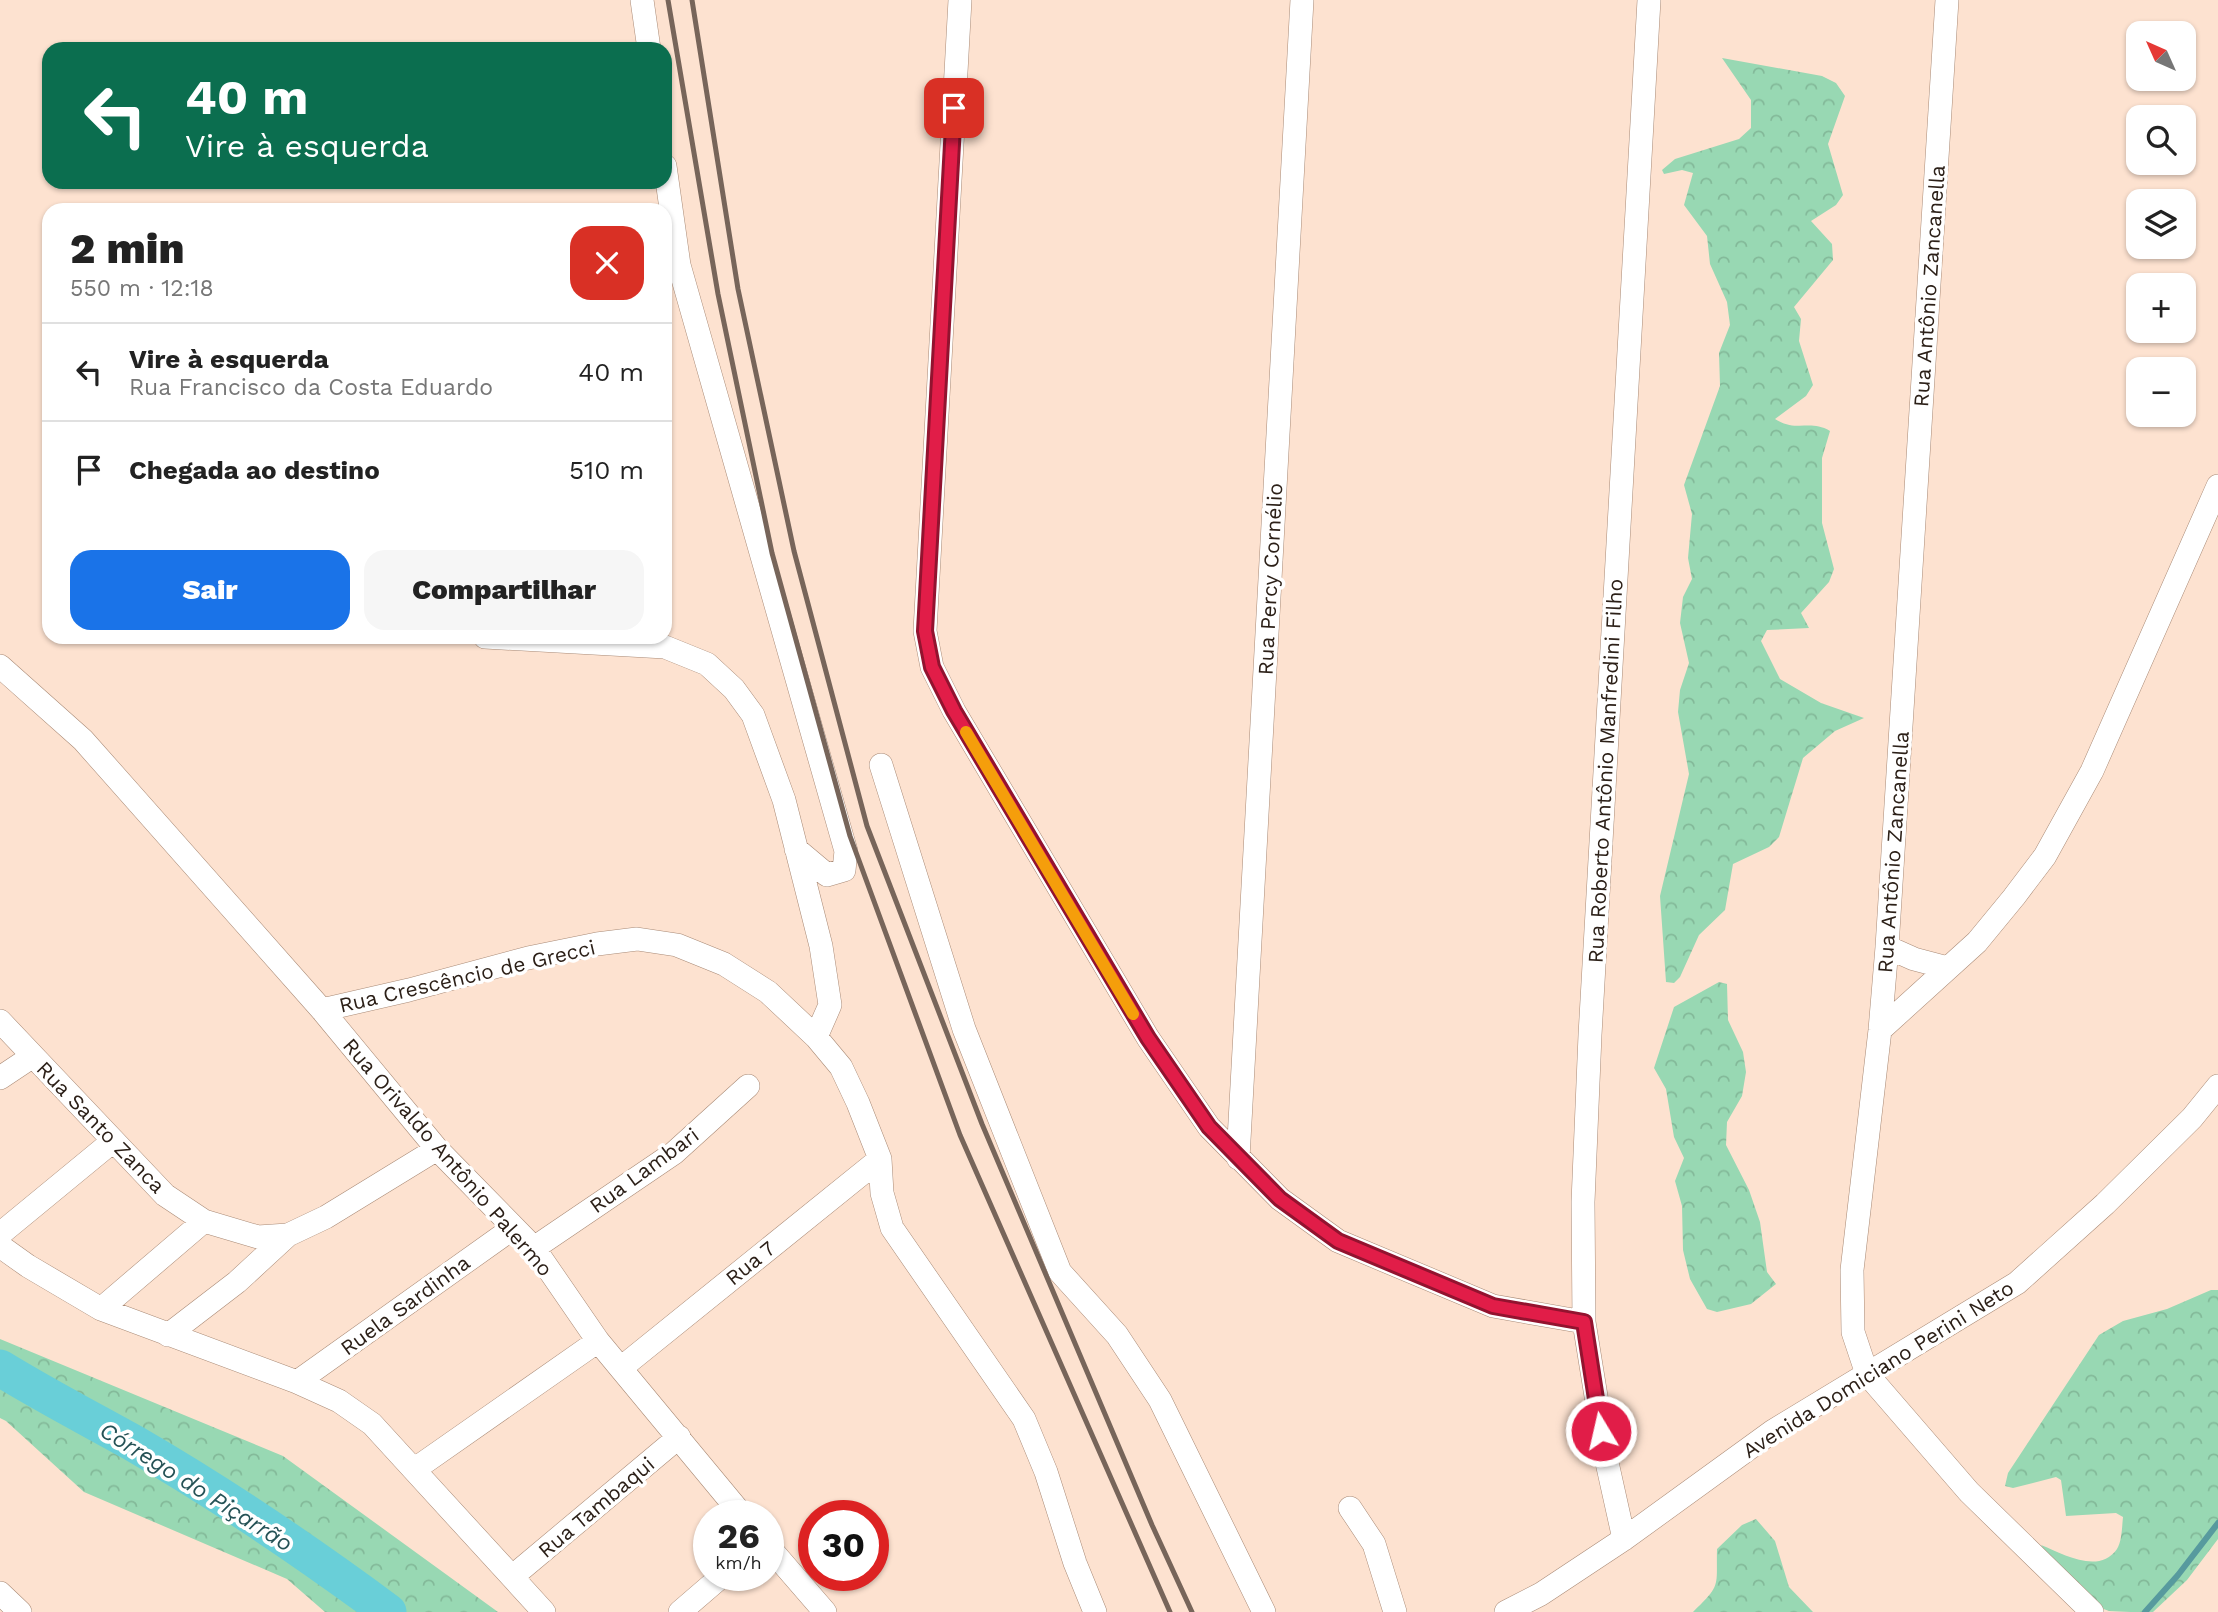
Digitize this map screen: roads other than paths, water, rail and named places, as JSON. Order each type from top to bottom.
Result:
[{"type":"street","points":[[642,0],[648,42]]},
{"type":"street","points":[[960,0],[925,631],[932,667],[954,711],[1148,1038],[1209,1127],[1238,1158],[1280,1199],[1338,1241],[1493,1306],[1584,1322]]},
{"type":"street","name":"Rua Percy Cornélio","points":[[1238,1158],[1301,0]]},
{"type":"street","name":"Rua Roberto Antônio Manfredini Filho","points":[[1624,1539],[1606,1458],[1584,1322],[1583,1202],[1590,1035],[1649,0]]},
{"type":"street","name":"Rua Antônio Zancanella","points":[[1947,0],[1887,947],[1852,1270],[1853,1332],[1867,1374],[1969,1492],[2092,1612]]},
{"type":"street","points":[[672,216],[679,265],[846,851],[844,870],[827,875],[796,849]]},
{"type":"street","points":[[1880,1030],[1977,942],[2045,856],[2092,771],[2218,486]]},
{"type":"street","points":[[600,644],[665,648],[708,664],[734,689],[753,715],[783,800],[821,946],[830,1005],[816,1037]]},
{"type":"street","name":"Rua Orivaldo Antônio Palermo","points":[[0,666],[86,744],[322,1010],[437,1149],[534,1248],[598,1341],[730,1500]]},
{"type":"street","points":[[881,765],[964,1029],[1059,1272],[1117,1335],[1160,1400],[1264,1612]]},
{"type":"street","name":"Rua Crescêncio de Grecci","points":[[322,1010],[528,958],[637,939],[677,945],[724,964],[768,992],[816,1037],[841,1067],[880,1159],[882,1193],[892,1228],[1024,1419],[1046,1472],[1075,1563],[1095,1612]]},
{"type":"street","points":[[1887,947],[1914,959],[1948,968]]},
{"type":"street","name":"Rua Santo Zanca","points":[[0,1021],[165,1195],[204,1221],[258,1237],[288,1236],[326,1217],[437,1149]]},
{"type":"street","points":[[0,1078],[33,1056]]},
{"type":"street","name":"Rua Lambari","points":[[534,1248],[674,1153],[748,1086]]},
{"type":"street","name":"Avenida Domiciano Perini Neto","points":[[1506,1612],[1541,1594],[1624,1539],[1773,1431],[2017,1283],[2105,1204],[2192,1118],[2218,1086]]},
{"type":"street","points":[[2192,1118],[2218,1107]]},
{"type":"street","points":[[0,1234],[113,1141]]},
{"type":"street","name":"Rua 7","points":[[621,1368],[880,1159]]},
{"type":"street","points":[[101,1309],[204,1221]]},
{"type":"street","name":"Ruela Sardinha","points":[[297,1382],[513,1228]]},
{"type":"street","points":[[168,1335],[237,1282],[288,1236]]},
{"type":"street","points":[[0,1246],[27,1266],[101,1309],[297,1382],[339,1401],[372,1424],[544,1612]]},
{"type":"street","points":[[415,1469],[598,1341]]},
{"type":"street","name":"Rua Tambaqui","points":[[513,1576],[679,1437]]},
{"type":"street","points":[[1350,1508],[1374,1544],[1395,1612]]},
{"type":"street","points":[[784,1565],[825,1612]]},
{"type":"street","points":[[680,1612],[704,1591]]},
{"type":"street","points":[[0,1593],[20,1612]]},
{"type":"waterway","name":"Córrego do Piçarrão","points":[[0,1368],[200,1483],[296,1546],[388,1612]]},
{"type":"waterway","points":[[2145,1612],[2218,1523]]},
{"type":"railway","points":[[668,0],[718,294],[772,553],[850,836],[960,1135],[1170,1612]]},
{"type":"railway","points":[[692,0],[738,289],[794,551],[867,826],[982,1124],[1152,1525],[1192,1612]]}]
